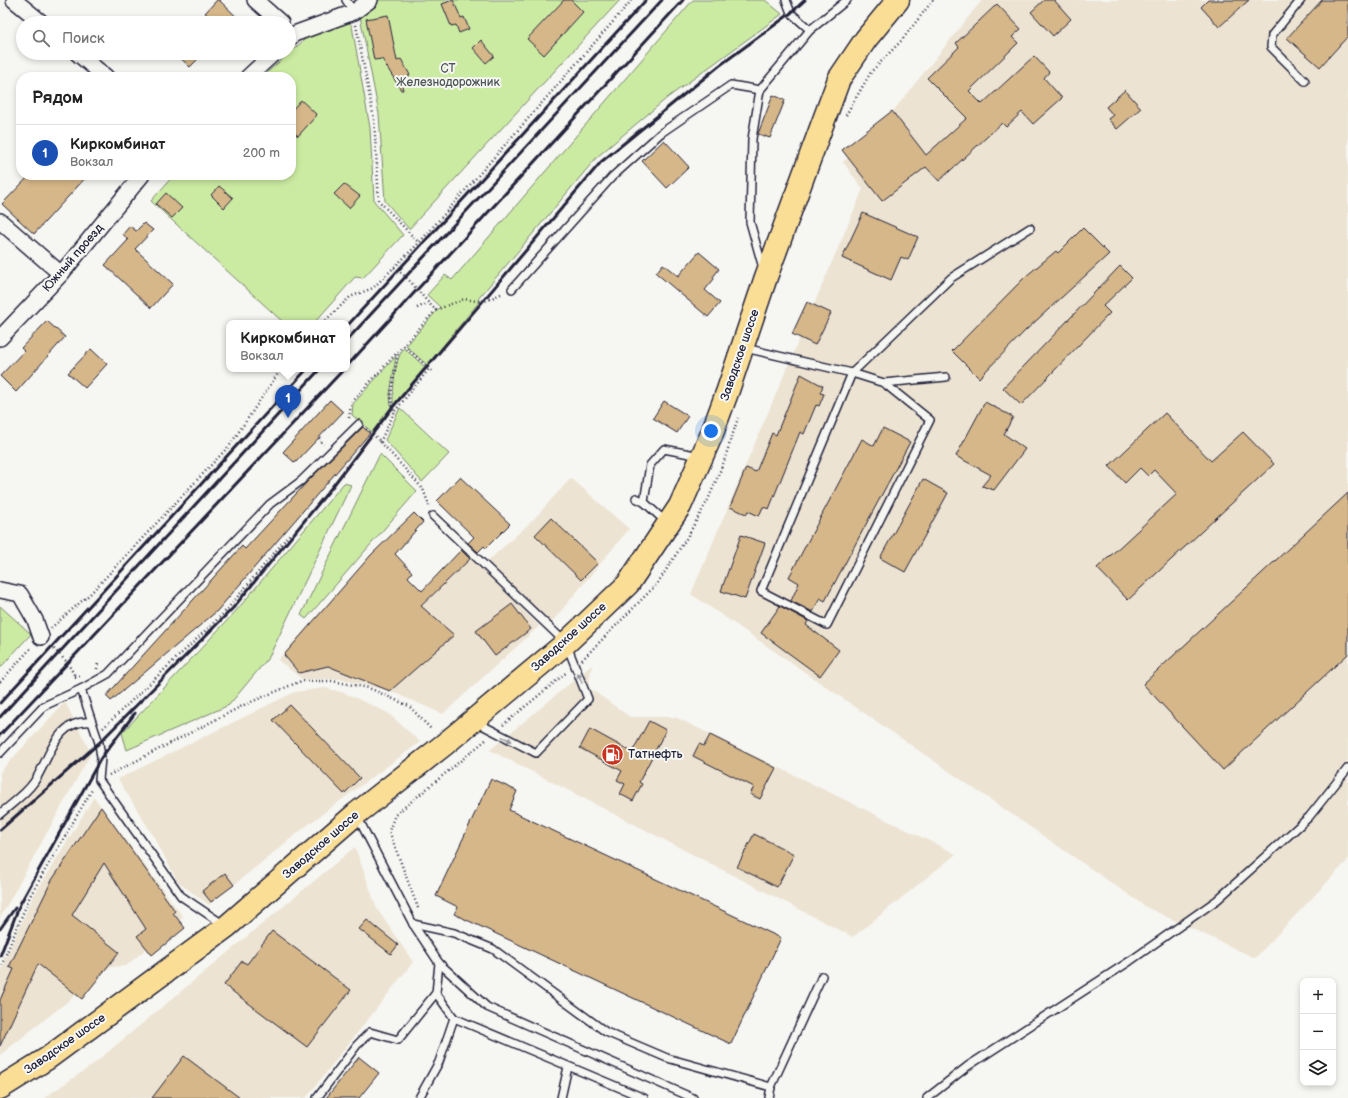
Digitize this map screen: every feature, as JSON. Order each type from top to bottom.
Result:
[{"type":"main road","name":"Заводское шоссе","points":[[0,1088],[48,1058],[226,927],[356,814],[566,643],[628,584],[680,506],[702,456],[728,390],[766,277],[840,79],[866,39],[898,0]]},
{"type":"street","points":[[14,0],[33,16]]},
{"type":"street","points":[[255,0],[273,16]]},
{"type":"street","points":[[296,32],[350,6],[370,0]]},
{"type":"street","points":[[85,60],[100,72]]},
{"type":"street","points":[[253,72],[266,60]]},
{"type":"street","name":"Южный проезд","points":[[0,338],[61,274],[138,180]]},
{"type":"street","points":[[0,221],[61,274]]},
{"type":"street","points":[[0,590],[20,594],[35,620],[41,637]]},
{"type":"lane","points":[[786,0],[791,12],[810,30]]},
{"type":"lane","points":[[766,277],[750,222],[752,139],[760,90],[810,30],[847,0]]},
{"type":"lane","points":[[1301,0],[1272,35],[1271,47],[1305,81]]},
{"type":"lane","points":[[512,289],[612,177],[661,133],[731,85],[760,90]]},
{"type":"lane","points":[[743,348],[852,373],[884,384],[930,420],[827,625],[761,591],[852,373],[951,278],[1030,228]]},
{"type":"lane","points":[[884,384],[946,377]]},
{"type":"lane","points":[[0,753],[44,706],[81,689],[108,674],[270,504],[301,481],[359,424]]},
{"type":"lane","points":[[644,502],[650,464],[664,449],[702,456]]},
{"type":"lane","points":[[636,498],[644,502],[668,524]]},
{"type":"lane","points":[[433,516],[566,643],[588,699],[536,753],[494,733],[473,720]]},
{"type":"lane","points":[[81,689],[91,722],[97,733],[101,758],[99,780],[181,896],[226,927]]},
{"type":"lane","points":[[0,814],[34,782],[55,740],[71,725],[84,721],[91,722]]},
{"type":"lane","points":[[928,1098],[968,1066],[1130,961],[1217,900],[1309,817],[1348,768]]},
{"type":"lane","points":[[356,814],[413,924],[439,963],[487,1007],[693,1098]]},
{"type":"lane","points":[[413,924],[454,933],[493,949],[606,1032],[667,1058],[771,1088]]},
{"type":"lane","points":[[317,1098],[357,1045],[370,1032],[398,1040],[436,993],[439,963]]},
{"type":"lane","points":[[769,1098],[771,1088],[822,976]]},
{"type":"lane","points":[[436,993],[454,1018],[644,1098]]},
{"type":"lane","points":[[419,1098],[439,1062],[454,1018]]},
{"type":"lane","points":[[561,1098],[568,1067]]},
{"type":"path","points":[[326,320],[350,297],[372,288],[419,243],[632,0]]},
{"type":"path","points":[[846,116],[871,72],[902,40],[933,0]]},
{"type":"path","points":[[350,6],[374,119],[379,201],[419,243]]},
{"type":"path","points":[[394,268],[418,288],[424,299]]},
{"type":"path","points":[[436,310],[464,299],[483,302],[512,289]]},
{"type":"path","points":[[417,308],[428,303]]},
{"type":"path","points":[[404,346],[430,370],[395,411],[380,442],[424,489],[433,516]]},
{"type":"path","points":[[395,411],[392,408],[391,394],[398,352]]},
{"type":"path","points":[[0,682],[41,637],[90,594],[230,445],[279,372]]},
{"type":"path","points":[[425,926],[389,831],[395,815],[592,652],[657,584],[686,539],[708,500],[723,464],[740,412]]},
{"type":"path","points":[[319,438],[325,447]]},
{"type":"path","points":[[97,733],[224,613],[290,534]]},
{"type":"path","points":[[41,637],[67,662],[75,676]]},
{"type":"path","points":[[0,969],[30,896],[99,780],[244,705],[301,681],[332,681],[368,688],[409,706],[432,730]]},
{"type":"shaded area","points":[[982,0],[1348,0],[1348,860],[1255,958],[1148,908],[691,594],[863,189],[843,162],[874,135]]},
{"type":"shaded area","points":[[571,478],[629,529],[550,624],[488,561],[533,520]]},
{"type":"shaded area","points":[[371,555],[421,606],[473,557],[539,626],[443,714],[390,691],[340,679],[302,679],[278,660]]},
{"type":"shaded area","points":[[592,665],[588,687],[630,717],[675,717],[956,854],[853,937],[490,750]]},
{"type":"shaded area","points":[[325,688],[345,693],[388,713],[420,742],[306,826],[209,905],[178,882],[154,837],[118,779],[295,692]]},
{"type":"shaded area","points":[[65,702],[91,753],[0,918],[0,772]]},
{"type":"shaded area","points":[[94,797],[183,917],[126,966],[111,967],[0,1055],[0,976],[5,960],[32,899]]},
{"type":"shaded area","points":[[355,847],[377,909],[413,962],[306,1098],[44,1098],[91,1066]]},
{"type":"green space","name":"СТ Железнодорожник","points":[[377,0],[620,0],[409,229],[385,201],[379,114],[360,16]]},
{"type":"green space","points":[[693,0],[765,0],[782,14],[667,98],[597,157],[478,299],[480,301],[427,365],[406,346],[440,307],[427,295],[445,275],[452,280]]},
{"type":"green space","points":[[348,21],[352,26],[370,128],[374,201],[403,235],[363,278],[355,277],[317,320],[281,320],[151,201],[170,180],[296,180],[296,72],[268,72],[281,60],[296,60],[296,47],[311,34]]},
{"type":"green space","points":[[404,348],[425,367],[393,405],[396,367],[398,359]]},
{"type":"green space","points":[[396,356],[390,394],[391,407],[372,432],[352,415],[353,404]]},
{"type":"green space","points":[[400,408],[449,454],[422,482],[385,440]]},
{"type":"green space","points":[[380,454],[417,491],[306,619],[301,615]]},
{"type":"green space","points":[[344,483],[351,485],[269,657],[229,705],[127,750],[122,733],[236,611]]},
{"type":"green space","points":[[0,606],[31,634],[0,668]]},
{"type":"building","points":[[217,0],[219,0],[236,16],[209,16],[205,13]]},
{"type":"building","points":[[453,0],[461,18],[464,17],[469,29],[459,33],[456,25],[451,26],[442,4]]},
{"type":"building","points":[[564,0],[571,0],[583,12],[544,55],[527,39]]},
{"type":"building","points":[[1044,0],[1054,0],[1071,19],[1053,36],[1031,12]]},
{"type":"building","points":[[1208,0],[1249,0],[1219,27],[1201,7]]},
{"type":"building","points":[[1322,0],[1348,0],[1348,36],[1320,67],[1287,38]]},
{"type":"building","points":[[997,4],[1021,29],[1012,37],[1018,43],[969,91],[982,104],[1034,56],[1049,72],[1044,78],[1062,98],[1033,124],[1022,112],[1006,127],[1002,123],[939,181],[926,167],[882,201],[842,150],[892,111],[926,155],[967,118],[927,78],[959,47],[956,43]]},
{"type":"building","points":[[388,15],[397,61],[401,59],[410,75],[401,81],[403,90],[401,90],[382,59],[374,60],[366,19]]},
{"type":"building","points":[[481,40],[494,56],[486,63],[473,48]]},
{"type":"building","points":[[182,60],[197,60],[190,67]]},
{"type":"building","points":[[1125,90],[1141,108],[1117,129],[1108,119],[1113,115],[1106,107]]},
{"type":"building","points":[[773,95],[785,100],[770,138],[758,134]]},
{"type":"building","points":[[301,100],[317,115],[298,136],[296,134],[296,106]]},
{"type":"building","points":[[664,140],[689,167],[667,188],[642,161]]},
{"type":"building","points":[[25,180],[83,180],[34,234],[2,204]]},
{"type":"building","points":[[344,184],[360,196],[349,208],[334,194]]},
{"type":"building","points":[[219,186],[233,198],[224,208],[211,195]]},
{"type":"building","points":[[166,193],[182,208],[172,218],[156,204]]},
{"type":"building","points":[[863,213],[918,237],[908,260],[901,257],[891,280],[842,258]]},
{"type":"building","points":[[144,223],[153,230],[135,249],[173,284],[151,308],[105,265],[128,240],[123,234],[130,226],[136,231]]},
{"type":"building","points":[[1083,228],[1109,254],[1026,330],[979,378],[952,351],[1025,277],[1056,251],[1058,253]]},
{"type":"building","points":[[699,252],[719,269],[713,277],[714,279],[705,290],[720,303],[708,317],[656,273],[663,264],[678,276]]},
{"type":"building","points":[[1120,266],[1132,278],[1103,306],[1110,313],[1021,405],[1003,388]]},
{"type":"building","points":[[807,302],[831,313],[815,345],[792,334]]},
{"type":"building","points":[[47,321],[65,337],[16,392],[0,376],[24,351],[21,348]]},
{"type":"building","points":[[91,349],[107,364],[85,388],[68,373]]},
{"type":"building","points":[[801,374],[823,386],[820,393],[824,394],[819,406],[816,405],[804,434],[800,432],[769,509],[763,507],[759,516],[748,511],[746,514],[730,507],[746,468],[756,472],[772,433],[776,435]]},
{"type":"building","points":[[330,400],[343,412],[295,463],[283,452]]},
{"type":"building","points":[[664,401],[688,416],[677,433],[653,418]]},
{"type":"building","points":[[985,402],[1013,417],[1004,434],[1025,449],[994,490],[982,486],[991,475],[956,456]]},
{"type":"building","points":[[1165,413],[1211,461],[1243,432],[1274,464],[1128,600],[1097,568],[1177,494],[1154,470],[1148,476],[1140,468],[1125,483],[1109,466]]},
{"type":"building","points":[[363,427],[370,433],[217,611],[111,701],[106,696],[242,546],[245,549],[307,482]]},
{"type":"building","points":[[883,428],[910,442],[825,601],[820,598],[813,612],[791,601],[799,583],[789,577],[862,439],[874,446]]},
{"type":"building","points":[[460,477],[510,524],[486,548],[484,546],[478,552],[468,543],[474,537],[437,501]]},
{"type":"building","points":[[923,479],[948,493],[905,572],[880,558]]},
{"type":"building","points":[[1348,493],[1348,654],[1223,770],[1143,684]]},
{"type":"building","points":[[414,513],[423,522],[395,554],[412,572],[408,577],[422,591],[461,550],[470,559],[421,606],[454,635],[390,691],[328,666],[299,673],[284,655],[371,555]]},
{"type":"building","points":[[551,518],[598,563],[581,580],[535,535]]},
{"type":"building","points":[[741,535],[765,543],[745,599],[721,591]]},
{"type":"building","points":[[512,604],[531,629],[495,656],[476,631]]},
{"type":"building","points":[[780,606],[808,621],[806,625],[839,650],[820,676],[761,633]]},
{"type":"building","points":[[290,705],[360,778],[344,794],[273,720]]},
{"type":"building","points":[[649,721],[666,730],[639,782],[642,784],[633,801],[620,794],[625,784],[617,780],[622,771],[580,748],[590,729],[632,752]]},
{"type":"building","points":[[710,735],[776,768],[760,799],[750,794],[754,787],[693,756],[699,744],[704,746]]},
{"type":"building","points":[[491,779],[517,791],[509,810],[781,938],[731,1044],[454,914],[458,907],[436,896]]},
{"type":"building","points":[[101,807],[175,911],[173,913],[185,928],[152,955],[137,936],[146,929],[104,863],[72,915],[119,952],[82,999],[38,964],[0,1046],[0,1000],[14,969],[9,967],[52,880]]},
{"type":"building","points":[[754,834],[794,854],[777,887],[737,867]]},
{"type":"building","points":[[225,873],[234,885],[211,902],[202,891]]},
{"type":"building","points":[[367,920],[398,945],[391,954],[359,929]]},
{"type":"building","points":[[272,931],[351,990],[307,1047],[224,985],[242,961],[247,964]]},
{"type":"building","points":[[184,1056],[240,1098],[152,1098]]},
{"type":"building","points":[[359,1057],[379,1073],[359,1098],[326,1098]]},
{"type":"railway","points":[[350,323],[646,0]]},
{"type":"railway","points":[[350,337],[662,0]]},
{"type":"railway","points":[[350,363],[683,0]]},
{"type":"railway","points":[[0,830],[99,743],[233,608],[332,487],[392,408],[601,162],[719,66],[791,13],[805,0]]},
{"type":"railway","points":[[0,703],[304,372]]},
{"type":"railway","points":[[0,717],[317,372]]},
{"type":"railway","points":[[0,735],[341,372]]},
{"type":"railway","points":[[0,956],[20,904],[101,758],[135,713]]},
{"type":"railway","points":[[0,929],[15,908]]},
{"type":"place","name":"Киркомбинат","points":[[288,418]]},
{"type":"place","name":"Татнефть","points":[[612,754]]}]
